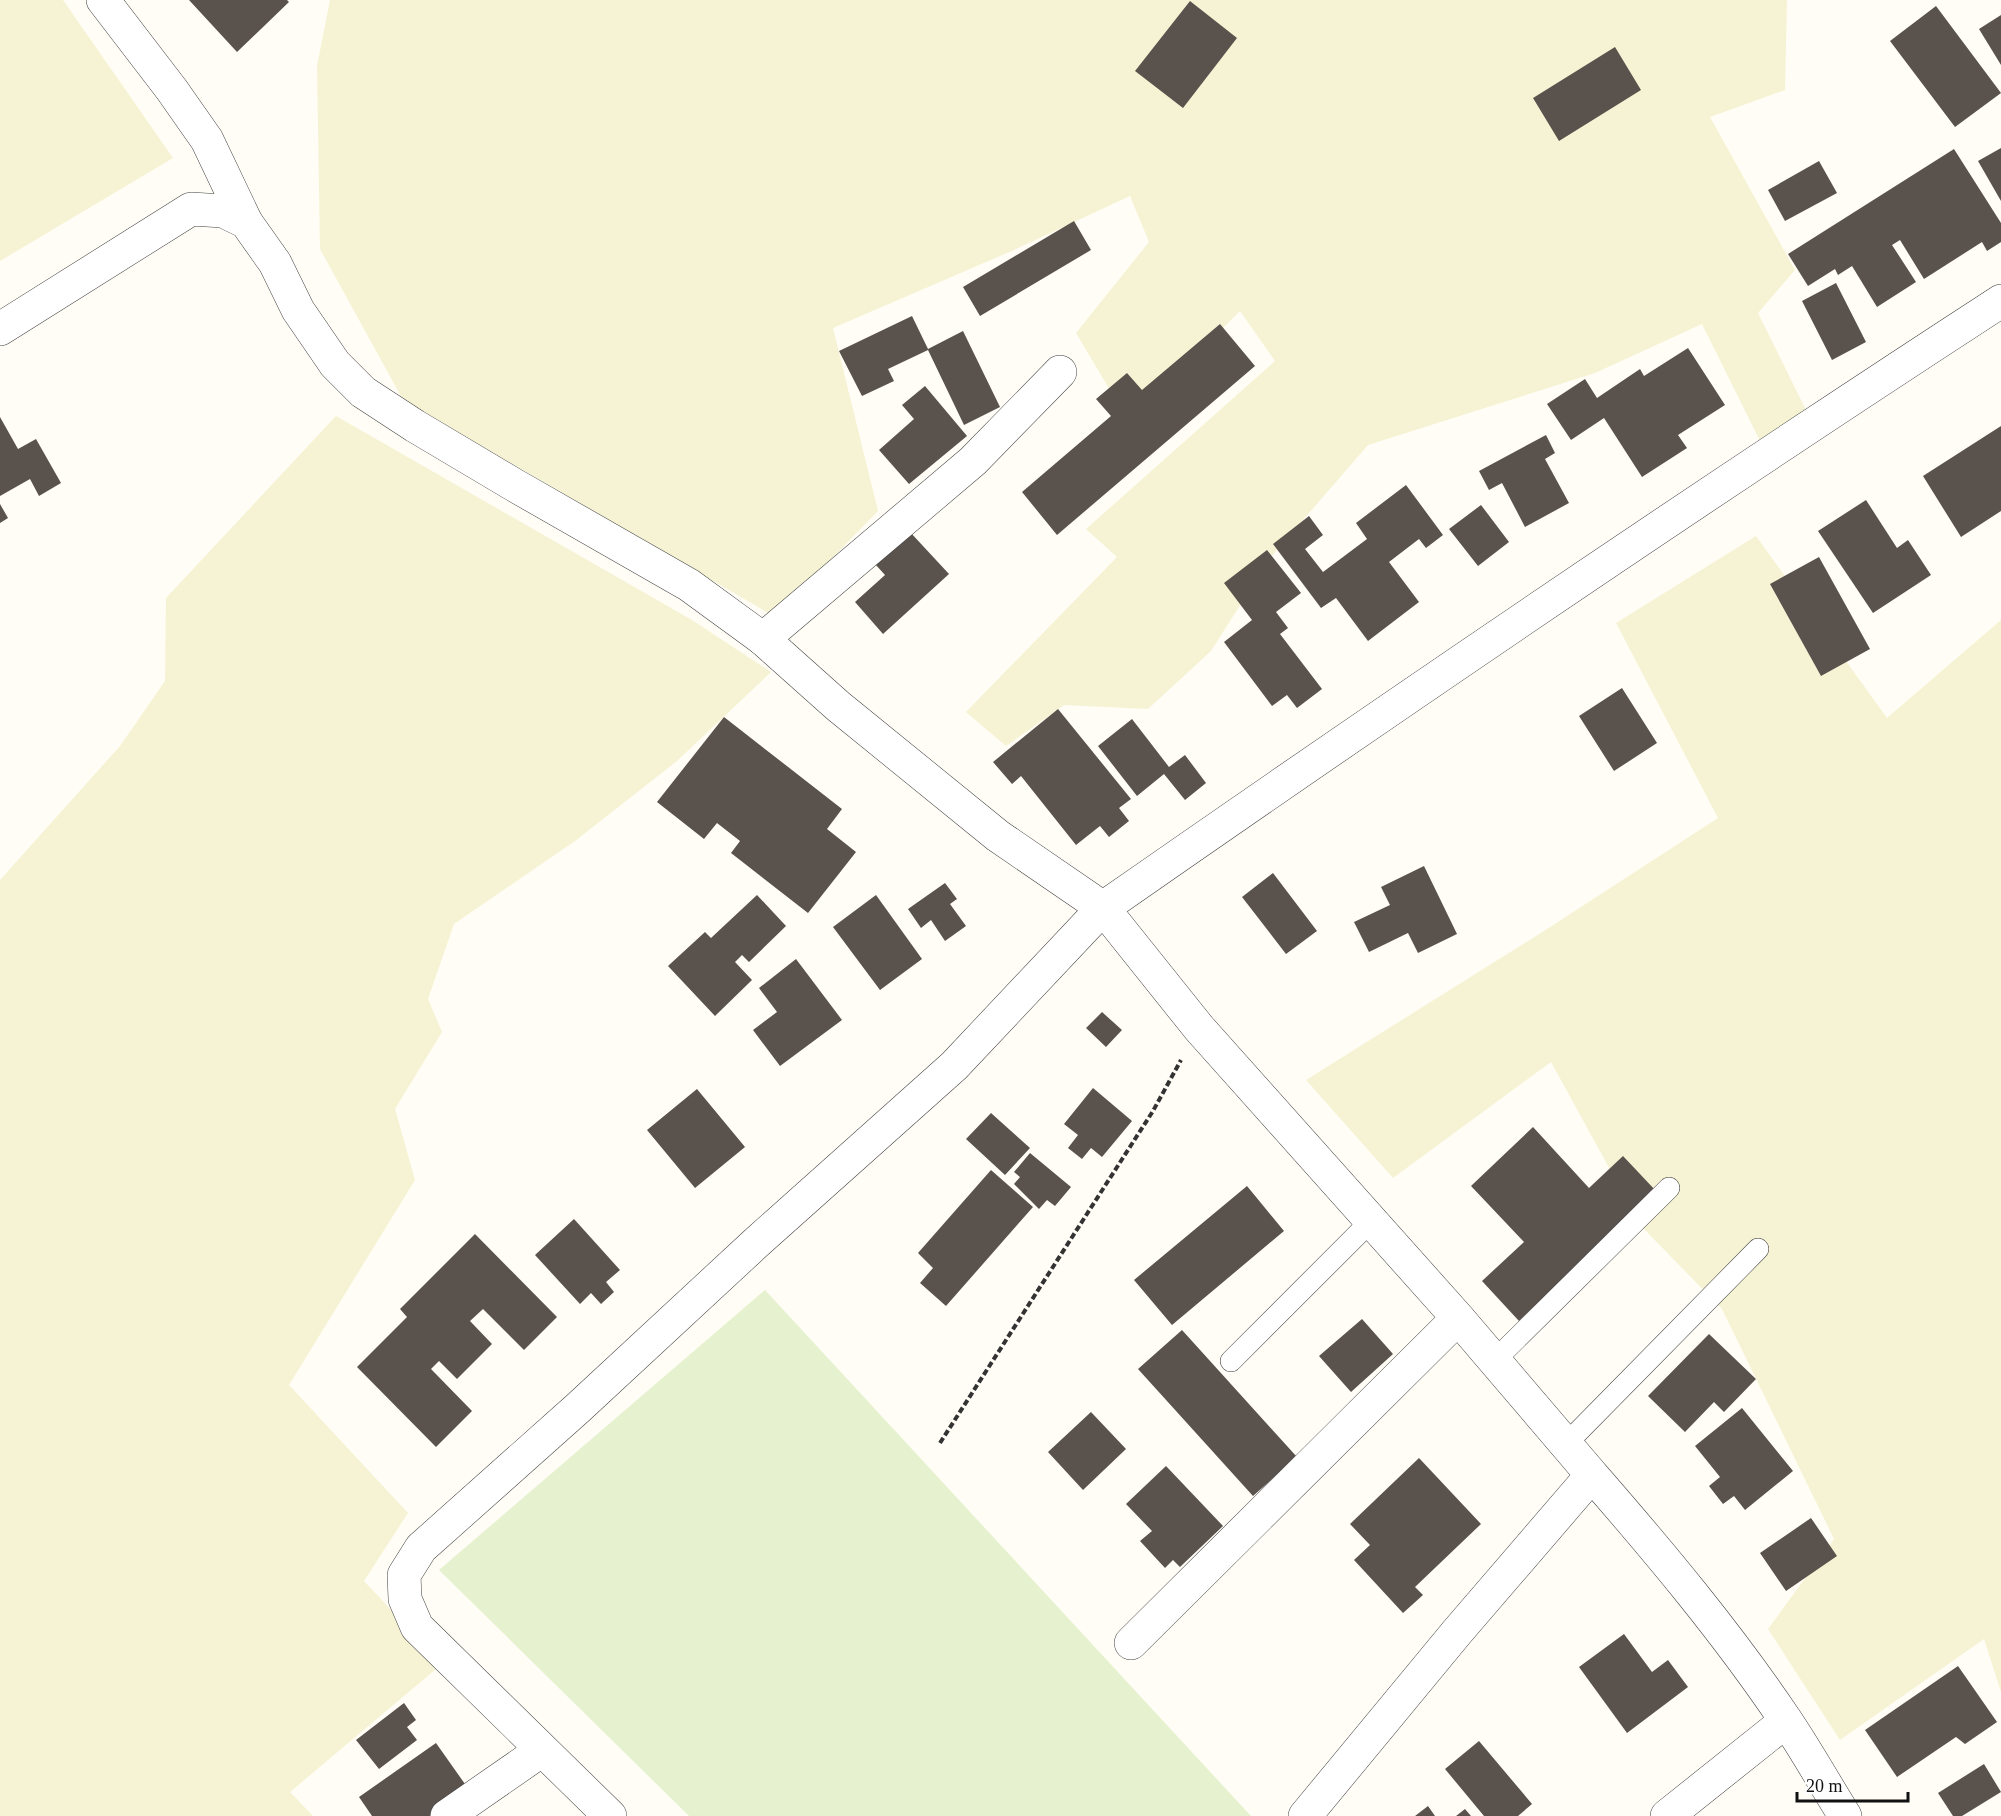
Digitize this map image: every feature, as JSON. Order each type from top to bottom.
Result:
[{"type":"street","points":[[103,0],[207,140],[246,222],[275,263],[298,310],[334,364],[363,392],[516,486],[689,585],[763,639],[838,706],[998,836],[1103,908],[1199,1028],[1458,1318],[1666,1560],[1756,1677],[1845,1816]]},
{"type":"street","points":[[0,329],[191,209],[223,212],[246,222]]},
{"type":"street","points":[[610,1816],[417,1627],[405,1599],[404,1575],[421,1548],[954,1066],[1103,908],[1549,602],[1844,403],[2001,301]]},
{"type":"street","points":[[763,639],[974,461],[1060,372]]},
{"type":"street","points":[[1131,1643],[1458,1318]]},
{"type":"street","points":[[1305,1816],[1457,1632],[1592,1475]]},
{"type":"street","points":[[1667,1816],[1786,1721]]},
{"type":"street","points":[[447,1816],[542,1750]]},
{"type":"lane","points":[[1494,1361],[1669,1188]]},
{"type":"lane","points":[[1231,1361],[1371,1221]]},
{"type":"lane","points":[[1566,1444],[1758,1249]]},
{"type":"path","points":[[940,1443],[1153,1111],[1199,1028]]},
{"type":"shaded area","points":[[0,0],[63,0],[173,158],[0,261]]},
{"type":"shaded area","points":[[330,0],[1787,0],[1785,90],[1710,117],[1795,270],[1758,313],[1810,418],[1765,451],[1702,324],[1595,373],[1368,445],[1270,558],[1211,651],[1148,709],[1064,705],[1006,746],[966,712],[1117,557],[1086,529],[1275,361],[1240,311],[1129,422],[1076,333],[1149,242],[1130,196],[1014,250],[833,328],[878,511],[775,617],[403,400],[320,249],[317,66]]},
{"type":"shaded area","points":[[336,416],[692,620],[771,672],[677,761],[575,841],[454,924],[428,999],[442,1032],[395,1109],[415,1180],[289,1385],[408,1513],[364,1581],[442,1664],[290,1792],[313,1816],[0,1816],[0,880],[120,746],[165,681],[166,598]]},
{"type":"shaded area","points":[[1756,536],[1887,718],[2001,620],[2001,1692],[1984,1639],[1840,1740],[1768,1629],[1834,1539],[1722,1309],[1641,1226],[1551,1062],[1393,1178],[1306,1080],[1544,931],[1718,818],[1616,623]]},
{"type":"green space","points":[[765,1290],[1251,1816],[689,1816],[439,1570]]},
{"type":"building","points":[[189,0],[287,0],[289,2],[237,52]]},
{"type":"building","points":[[1190,1],[1237,38],[1183,108],[1135,71]]},
{"type":"building","points":[[1936,6],[2001,93],[1955,127],[1890,41]]},
{"type":"building","points":[[2001,15],[2001,65],[1979,29]]},
{"type":"building","points":[[1615,47],[1641,90],[1559,141],[1533,98]]},
{"type":"building","points":[[2001,148],[2001,201],[1978,161]]},
{"type":"building","points":[[1954,149],[2001,223],[2001,242],[1987,251],[1982,242],[1924,279],[1900,240],[1892,245],[1916,282],[1877,307],[1852,266],[1838,275],[1835,269],[1808,286],[1788,254]]},
{"type":"building","points":[[1819,161],[1837,193],[1785,221],[1768,190]]},
{"type":"building","points":[[1074,221],[1091,250],[980,316],[963,287]]},
{"type":"building","points":[[1836,283],[1866,342],[1832,360],[1802,301]]},
{"type":"building","points":[[912,316],[928,349],[963,331],[1000,407],[964,425],[928,350],[888,369],[894,381],[862,396],[839,351]]},
{"type":"building","points":[[1220,324],[1255,366],[1057,535],[1022,492],[1111,416],[1096,399],[1127,373],[1142,390]]},
{"type":"building","points":[[1688,348],[1725,405],[1678,435],[1687,448],[1642,477],[1604,418],[1571,440],[1547,404],[1585,379],[1597,398],[1640,369],[1644,376]]},
{"type":"building","points":[[925,386],[967,436],[909,484],[879,450],[914,419],[902,405]]},
{"type":"building","points":[[0,417],[18,449],[36,439],[61,483],[39,496],[30,479],[0,496]]},
{"type":"building","points":[[2001,426],[2001,511],[1961,537],[1923,476]]},
{"type":"building","points":[[1546,435],[1555,453],[1545,459],[1569,503],[1525,527],[1502,483],[1489,490],[1479,471]]},
{"type":"building","points":[[1406,485],[1443,535],[1426,548],[1419,539],[1389,562],[1419,602],[1368,641],[1336,598],[1321,608],[1273,544],[1309,516],[1323,535],[1305,549],[1323,572],[1367,539],[1356,523]]},
{"type":"building","points":[[1866,500],[1897,548],[1908,540],[1931,575],[1873,613],[1818,531]]},
{"type":"building","points":[[0,504],[8,518],[0,523]]},
{"type":"building","points":[[1481,505],[1509,542],[1478,566],[1449,529]]},
{"type":"building","points":[[910,532],[949,574],[883,634],[855,602],[885,575],[875,564]]},
{"type":"building","points":[[1267,550],[1301,593],[1276,612],[1288,628],[1280,634],[1322,689],[1297,708],[1287,695],[1272,706],[1224,642],[1252,620],[1224,583]]},
{"type":"building","points":[[1819,557],[1870,649],[1821,676],[1770,584]]},
{"type":"building","points":[[1622,688],[1657,743],[1614,771],[1579,716]]},
{"type":"building","points":[[1058,709],[1131,799],[1119,808],[1129,821],[1109,837],[1100,826],[1076,845],[1021,776],[1012,784],[993,762]]},
{"type":"building","points":[[724,717],[842,809],[827,829],[856,852],[808,913],[731,853],[740,841],[717,823],[704,839],[657,802]]},
{"type":"building","points":[[1132,719],[1169,767],[1185,755],[1206,783],[1185,800],[1164,774],[1137,796],[1098,746]]},
{"type":"building","points":[[1424,866],[1457,934],[1418,953],[1408,933],[1369,952],[1354,922],[1390,905],[1381,887]]},
{"type":"building","points":[[1273,873],[1317,931],[1286,954],[1242,897]]},
{"type":"building","points":[[945,883],[957,899],[950,904],[966,926],[945,941],[931,920],[921,928],[908,909]]},
{"type":"building","points":[[757,895],[786,926],[749,962],[742,955],[735,962],[752,980],[715,1016],[668,966],[705,932],[711,938]]},
{"type":"building","points":[[876,895],[922,959],[880,990],[833,927]]},
{"type":"building","points":[[796,959],[842,1020],[780,1066],[753,1030],[777,1012],[759,988]]},
{"type":"building","points":[[1102,1012],[1122,1030],[1106,1047],[1086,1028]]},
{"type":"building","points":[[1093,1088],[1132,1121],[1102,1157],[1091,1148],[1082,1159],[1068,1148],[1078,1135],[1064,1124]]},
{"type":"building","points":[[697,1089],[745,1147],[695,1188],[647,1130]]},
{"type":"building","points":[[991,1113],[1030,1148],[1005,1175],[966,1139]]},
{"type":"building","points":[[1533,1127],[1589,1188],[1623,1156],[1656,1191],[1519,1321],[1482,1281],[1524,1242],[1471,1186]]},
{"type":"building","points":[[1030,1153],[1071,1187],[1055,1206],[1047,1200],[1039,1209],[1014,1184],[1020,1177],[1014,1172]]},
{"type":"building","points":[[991,1170],[1033,1207],[946,1306],[920,1283],[933,1268],[918,1253]]},
{"type":"building","points":[[1247,1186],[1284,1231],[1172,1325],[1134,1280]]},
{"type":"building","points":[[574,1219],[620,1270],[606,1282],[614,1292],[601,1304],[591,1293],[580,1304],[535,1255]]},
{"type":"building","points":[[475,1234],[557,1317],[524,1350],[483,1309],[470,1321],[492,1344],[457,1379],[439,1361],[431,1369],[472,1411],[436,1447],[357,1367],[407,1317],[400,1309]]},
{"type":"building","points":[[1362,1319],[1393,1354],[1351,1392],[1319,1356]]},
{"type":"building","points":[[1182,1330],[1297,1457],[1253,1496],[1138,1369]]},
{"type":"building","points":[[1709,1334],[1756,1379],[1724,1412],[1714,1402],[1685,1432],[1648,1396]]},
{"type":"building","points":[[1742,1408],[1793,1471],[1745,1510],[1734,1496],[1723,1504],[1709,1486],[1720,1477],[1695,1446]]},
{"type":"building","points":[[1091,1412],[1126,1449],[1083,1490],[1048,1452]]},
{"type":"building","points":[[1419,1458],[1481,1524],[1415,1587],[1423,1595],[1403,1613],[1354,1560],[1370,1545],[1350,1524]]},
{"type":"building","points":[[1166,1466],[1223,1526],[1180,1567],[1173,1560],[1165,1568],[1140,1541],[1152,1531],[1126,1504]]},
{"type":"building","points":[[1811,1518],[1837,1556],[1786,1591],[1760,1553]]},
{"type":"building","points":[[1624,1634],[1652,1672],[1668,1660],[1688,1687],[1627,1733],[1579,1667]]},
{"type":"building","points":[[1958,1666],[1997,1722],[1965,1744],[1956,1737],[1897,1777],[1865,1730]]},
{"type":"building","points":[[404,1703],[416,1720],[407,1727],[417,1740],[379,1769],[356,1740]]},
{"type":"building","points":[[1479,1741],[1532,1804],[1518,1816],[1484,1816],[1445,1769]]},
{"type":"building","points":[[436,1743],[472,1794],[442,1816],[372,1816],[359,1797]]},
{"type":"building","points":[[1984,1764],[2001,1792],[1962,1816],[1953,1816],[1938,1793]]},
{"type":"building","points":[[1428,1806],[1435,1816],[1415,1816]]},
{"type":"building","points":[[1465,1809],[1471,1816],[1456,1816]]}]
